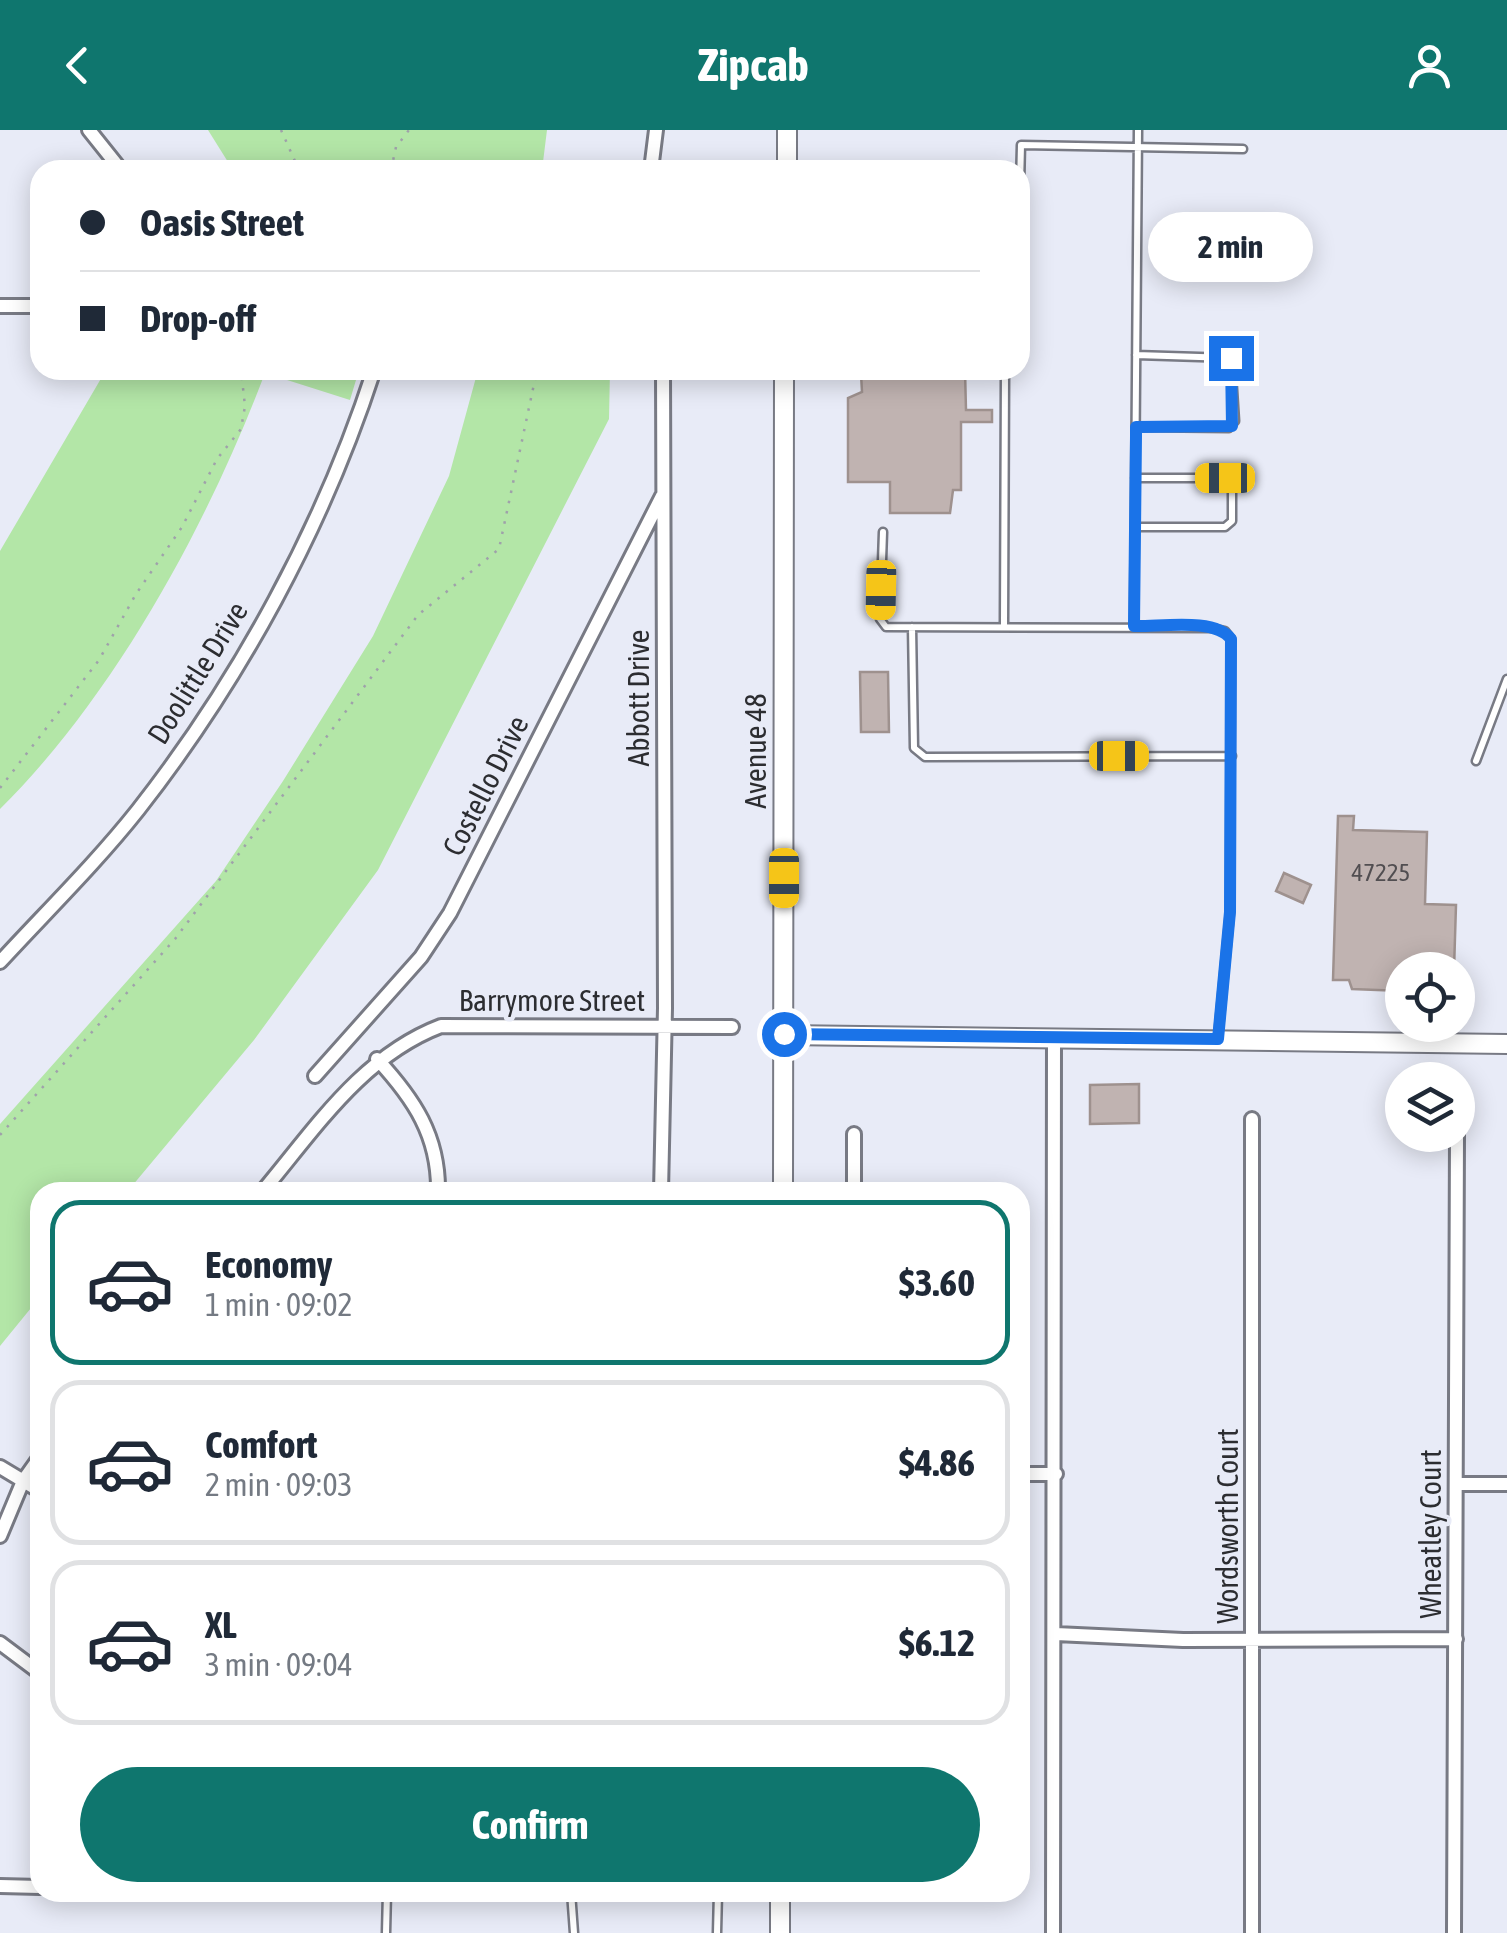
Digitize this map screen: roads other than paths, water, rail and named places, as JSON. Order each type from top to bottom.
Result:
[{"type":"main road","points":[[787,160],[788,130]]},
{"type":"main road","name":"Avenue 48","points":[[783,1182],[784,380]]},
{"type":"main road","points":[[784,1034],[1507,1044]]},
{"type":"main road","points":[[780,1902],[780,1933]]},
{"type":"street","points":[[89,130],[113,160]]},
{"type":"street","points":[[652,160],[656,130]]},
{"type":"street","points":[[0,306],[30,306]]},
{"type":"street","name":"Doolittle Drive","points":[[0,962],[119,832],[182,750],[292,566],[346,454],[371,380]]},
{"type":"street","name":"Abbott Drive","points":[[661,1182],[663,380]]},
{"type":"street","name":"Costello Drive","points":[[315,1076],[421,957],[450,913],[663,494]]},
{"type":"street","name":"Barrymore Street","points":[[271,1182],[378,1059],[408,1038],[441,1026],[732,1026]]},
{"type":"street","points":[[1053,1933],[1054,1038]]},
{"type":"street","points":[[378,1059],[415,1102],[428,1129],[438,1182]]},
{"type":"street","name":"Wordsworth Court","points":[[1252,1119],[1252,1933]]},
{"type":"street","points":[[854,1134],[854,1182]]},
{"type":"street","name":"Wheatley Court","points":[[1454,1933],[1457,1152]]},
{"type":"street","points":[[0,1467],[30,1485]]},
{"type":"street","points":[[0,1536],[30,1471]]},
{"type":"street","points":[[1030,1474],[1056,1474]]},
{"type":"street","points":[[1456,1484],[1507,1484]]},
{"type":"street","points":[[1056,1634],[1253,1640],[1456,1639]]},
{"type":"street","points":[[0,1643],[30,1666]]},
{"type":"street","points":[[0,1886],[30,1887]]},
{"type":"lane","points":[[1134,626],[1139,131]]},
{"type":"lane","points":[[1021,160],[1021,145],[1243,149]]},
{"type":"lane","points":[[1136,356],[1231,358],[1234,421],[1228,428],[1136,427]]},
{"type":"lane","points":[[1004,626],[1005,380]]},
{"type":"lane","points":[[1135,478],[1225,478],[1232,486],[1232,521],[1225,527],[1135,527]]},
{"type":"lane","points":[[882,532],[880,619],[886,627],[1212,628],[1225,631],[1231,639],[1230,912],[1218,1039]]},
{"type":"lane","points":[[912,626],[914,748],[926,757],[1232,756]]},
{"type":"lane","points":[[1476,761],[1507,679]]},
{"type":"lane","points":[[386,1933],[387,1902]]},
{"type":"lane","points":[[572,1902],[574,1933]]},
{"type":"lane","points":[[717,1933],[718,1902]]}]
